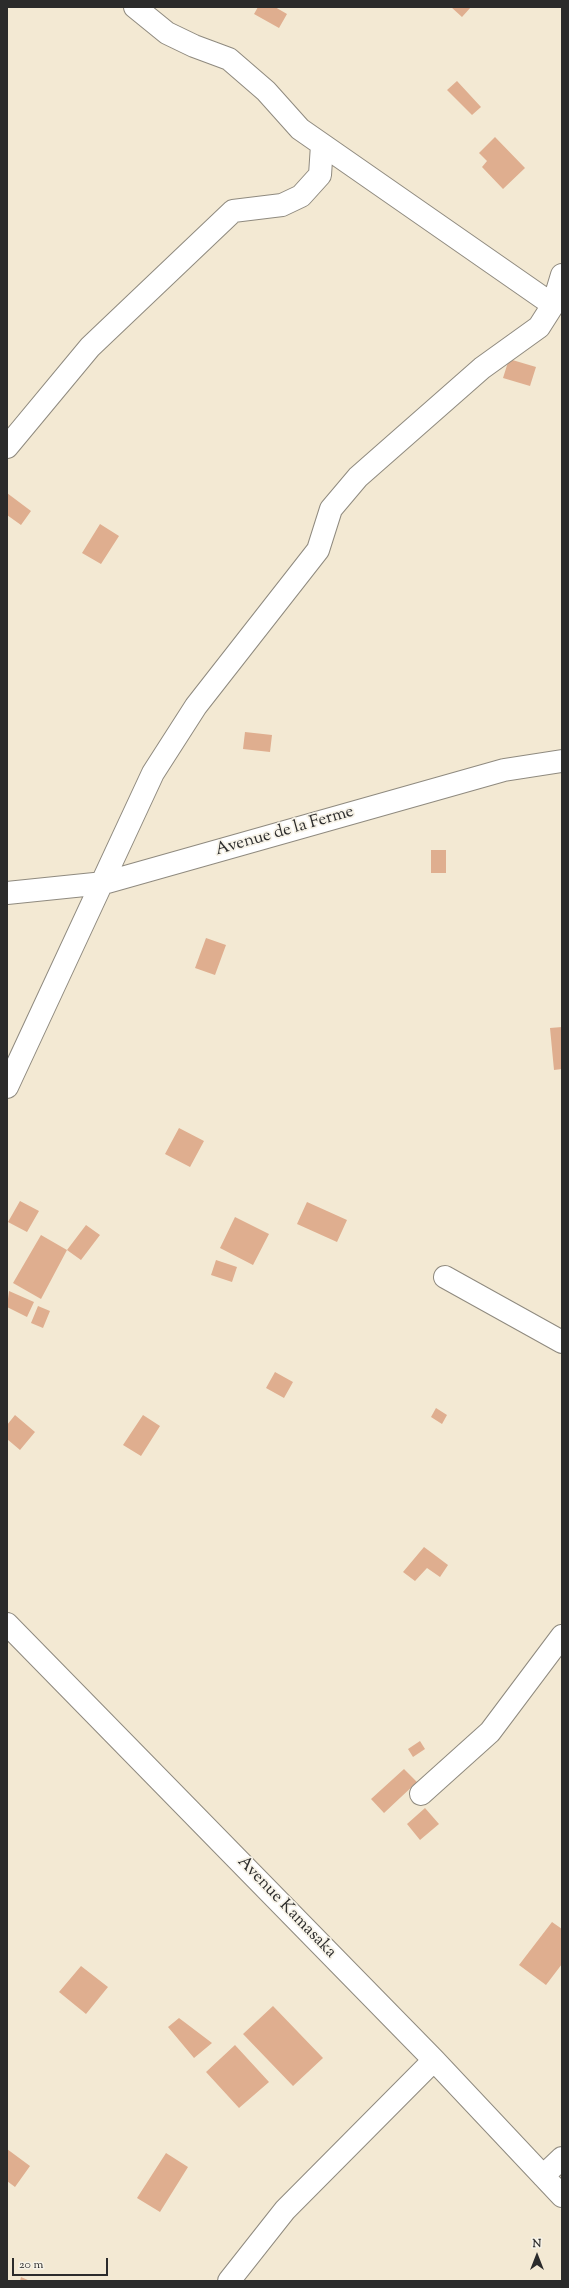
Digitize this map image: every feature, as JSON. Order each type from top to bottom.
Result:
[{"type":"street","points":[[135,7],[167,33],[229,60],[266,91],[300,129],[553,305]]},
{"type":"street","points":[[7,447],[90,347],[233,211],[282,205],[301,196],[320,175],[322,145]]},
{"type":"street","points":[[7,1087],[104,883],[153,773],[196,706],[318,550],[331,509],[358,477],[482,368],[539,327],[553,305],[562,275]]},
{"type":"street","name":"Avenue de la Ferme","points":[[7,893],[104,883],[504,770],[562,761]]},
{"type":"street","points":[[445,1277],[562,1342]]},
{"type":"street","name":"Avenue Kamasaka","points":[[7,1624],[434,2060],[562,2196]]},
{"type":"street","points":[[421,1794],[490,1732],[562,1636]]},
{"type":"street","points":[[229,2281],[285,2210],[434,2060]]},
{"type":"street","points":[[544,2176],[562,2158]]},
{"type":"building","points":[[258,7],[275,7],[287,14],[279,28],[254,14]]},
{"type":"building","points":[[451,7],[471,7],[462,17]]},
{"type":"building","points":[[457,81],[481,107],[472,115],[447,90]]},
{"type":"building","points":[[495,137],[525,168],[503,189],[482,167],[487,161],[479,153]]},
{"type":"building","points":[[509,359],[536,367],[530,386],[503,378]]},
{"type":"building","points":[[7,493],[31,511],[21,525],[7,515]]},
{"type":"building","points":[[100,524],[119,536],[101,564],[82,553]]},
{"type":"building","points":[[245,732],[272,735],[270,752],[243,749]]},
{"type":"building","points":[[431,850],[446,850],[446,873],[431,873]]},
{"type":"building","points":[[206,938],[226,945],[215,975],[195,968]]},
{"type":"building","points":[[562,1027],[562,1069],[554,1070],[550,1028]]},
{"type":"building","points":[[179,1128],[204,1141],[190,1167],[165,1154]]},
{"type":"building","points":[[20,1201],[39,1211],[27,1232],[8,1222]]},
{"type":"building","points":[[307,1202],[347,1220],[337,1242],[297,1224]]},
{"type":"building","points":[[235,1217],[269,1234],[253,1265],[220,1248]]},
{"type":"building","points":[[86,1225],[100,1235],[81,1260],[67,1250]]},
{"type":"building","points":[[41,1235],[67,1250],[41,1299],[13,1283]]},
{"type":"building","points":[[216,1260],[237,1267],[232,1282],[211,1275]]},
{"type":"building","points":[[9,1291],[34,1302],[27,1317],[7,1307]]},
{"type":"building","points":[[38,1306],[50,1311],[43,1328],[31,1323]]},
{"type":"building","points":[[275,1372],[293,1382],[284,1398],[266,1388]]},
{"type":"building","points":[[436,1408],[447,1415],[442,1424],[431,1417]]},
{"type":"building","points":[[15,1415],[35,1432],[20,1450],[7,1439],[7,1425]]},
{"type":"building","points":[[143,1415],[160,1426],[141,1456],[123,1445]]},
{"type":"building","points":[[424,1547],[448,1565],[440,1577],[427,1568],[415,1581],[403,1572]]},
{"type":"building","points":[[420,1741],[425,1749],[413,1757],[408,1749]]},
{"type":"building","points":[[404,1769],[417,1782],[384,1813],[371,1799]]},
{"type":"building","points":[[425,1808],[439,1824],[420,1840],[407,1824]]},
{"type":"building","points":[[552,1922],[562,1929],[562,1964],[546,1985],[519,1965]]},
{"type":"building","points":[[81,1966],[108,1987],[86,2014],[59,1992]]},
{"type":"building","points":[[273,2006],[323,2058],[293,2086],[243,2034]]},
{"type":"building","points":[[179,2018],[212,2043],[194,2058],[168,2027]]},
{"type":"building","points":[[235,2045],[269,2082],[239,2108],[206,2072]]},
{"type":"building","points":[[7,2149],[30,2166],[15,2187],[7,2181]]},
{"type":"building","points":[[166,2153],[188,2167],[160,2212],[137,2198]]},
{"type":"building","points":[[21,2277],[30,2281],[20,2281]]}]
